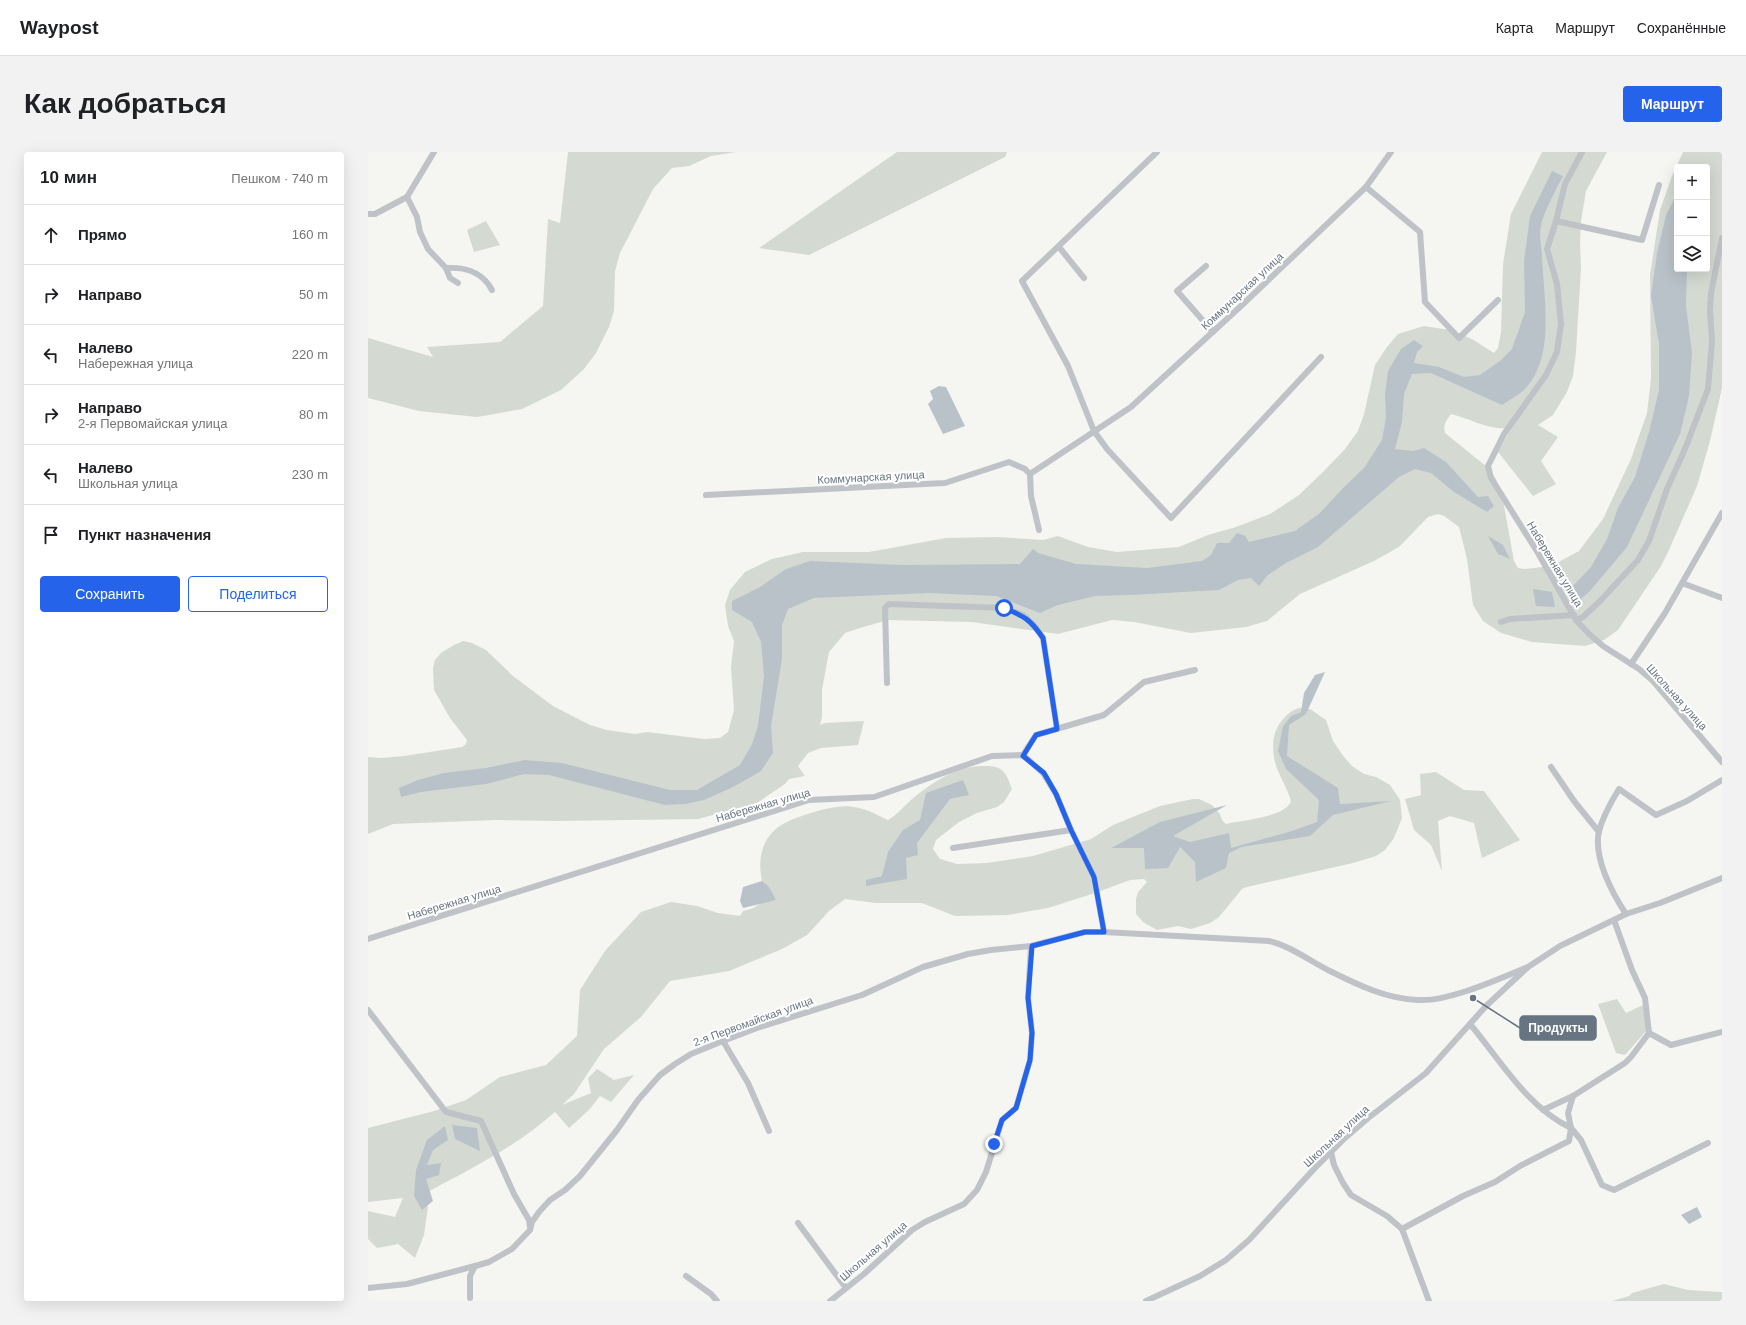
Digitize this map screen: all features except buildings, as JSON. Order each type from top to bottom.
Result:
[{"type":"street","points":[[368,215],[375,214],[407,197],[434,152]]},
{"type":"street","points":[[1157,152],[1022,282],[1068,366],[1094,431],[1107,449],[1171,518],[1321,357]]},
{"type":"street","name":"Коммунарская улица","points":[[706,495],[945,483],[1009,462],[1024,469],[1030,474],[1131,407],[1213,332],[1366,187],[1391,152]]},
{"type":"street","name":"Набережная улица","points":[[1582,152],[1565,184],[1556,222],[1547,249],[1557,284],[1561,324],[1557,352],[1546,375],[1517,413],[1496,447],[1488,466],[1491,478],[1538,553],[1575,617],[1583,617],[1638,560],[1648,541],[1667,488],[1685,449],[1708,389],[1712,341],[1710,311],[1711,293],[1722,238]]},
{"type":"street","points":[[1556,222],[1642,240],[1659,185]]},
{"type":"street","points":[[1366,187],[1420,232],[1425,302],[1459,338],[1498,300]]},
{"type":"street","points":[[407,197],[417,217],[420,232],[428,249],[446,268],[450,278],[458,283]]},
{"type":"street","points":[[1058,247],[1084,278]]},
{"type":"street","points":[[1206,266],[1177,291],[1213,332]]},
{"type":"street","points":[[446,268],[460,267],[472,271],[482,276],[492,290]]},
{"type":"street","points":[[1030,474],[1031,496],[1039,530]]},
{"type":"street","points":[[1631,664],[1665,613],[1722,513]]},
{"type":"street","points":[[1682,583],[1722,598]]},
{"type":"street","points":[[888,683],[885,608],[889,604],[1004,608],[1023,615],[1034,625],[1043,638],[1057,729]]},
{"type":"street","points":[[1501,622],[1510,619],[1575,617]]},
{"type":"street","name":"Школьная улица","points":[[1575,617],[1588,634],[1652,680],[1722,762]]},
{"type":"street","points":[[1104,932],[1094,877],[1071,830],[1056,794],[1044,773],[1023,756],[1036,735],[1104,715],[1144,682],[1195,670]]},
{"type":"street","name":"Набережная улица","points":[[368,939],[809,800],[874,797],[992,756],[1023,756]]},
{"type":"street","points":[[1551,767],[1574,801],[1599,832]]},
{"type":"street","points":[[1626,914],[1613,894],[1600,859],[1599,832],[1606,811],[1619,789],[1656,815],[1687,801],[1722,780]]},
{"type":"street","points":[[953,848],[1071,830]]},
{"type":"street","name":"Школьная улица","points":[[1146,1301],[1200,1276],[1226,1260],[1249,1240],[1331,1152],[1367,1119],[1426,1073],[1486,1006],[1528,967],[1560,946],[1626,914],[1660,903],[1722,878]]},
{"type":"street","points":[[1543,1110],[1573,1096],[1625,1063],[1631,1058],[1649,1033],[1645,998],[1632,970],[1614,920]]},
{"type":"street","name":"Школьная улица","points":[[1085,932],[1269,941],[1282,944],[1298,954],[1360,985],[1382,993],[1418,1000],[1432,1000],[1457,993],[1492,982],[1528,967]]},
{"type":"street","name":"2-я Первомайская улица","points":[[368,1288],[407,1284],[475,1266],[489,1262],[512,1249],[530,1230],[532,1222],[550,1200],[565,1190],[580,1176],[617,1130],[638,1100],[660,1075],[691,1054],[764,1025],[862,994],[924,967],[945,960],[991,950],[1032,946],[1085,932]]},
{"type":"street","name":"Школьная улица","points":[[830,1301],[864,1274],[912,1230],[925,1222],[964,1204],[977,1190],[986,1172],[1002,1120],[1016,1108],[1030,1060],[1032,1033],[1028,998],[1032,946]]},
{"type":"street","points":[[368,1010],[446,1112],[481,1122],[514,1194],[529,1220],[530,1230]]},
{"type":"street","points":[[1470,1024],[1518,1085],[1543,1110],[1557,1121],[1571,1128],[1581,1140],[1602,1185],[1614,1190],[1708,1143]]},
{"type":"street","points":[[1649,1033],[1671,1045],[1722,1032]]},
{"type":"street","points":[[723,1041],[748,1083],[769,1131]]},
{"type":"street","points":[[1402,1229],[1463,1196],[1495,1182],[1520,1166],[1569,1141],[1571,1128],[1568,1113],[1573,1096]]},
{"type":"street","points":[[1331,1152],[1334,1165],[1342,1183],[1351,1195],[1387,1216],[1402,1229],[1429,1301]]},
{"type":"street","points":[[798,1223],[846,1288]]},
{"type":"street","points":[[470,1298],[470,1276],[475,1266]]},
{"type":"street","points":[[686,1276],[711,1294],[717,1301]]},
{"type":"shaded area","points":[[568,152],[736,152],[711,156],[689,166],[672,168],[653,189],[620,253],[615,271],[614,311],[609,327],[596,353],[584,369],[561,390],[522,409],[477,417],[419,411],[368,398],[368,338],[433,357],[427,347],[500,342],[543,306],[548,219],[560,223]]},
{"type":"shaded area","points":[[897,152],[1007,152],[1005,157],[809,255],[759,248]]},
{"type":"shaded area","points":[[1542,152],[1607,152],[1586,191],[1581,221],[1581,268],[1576,352],[1573,376],[1567,392],[1553,415],[1538,425],[1558,437],[1541,461],[1556,484],[1533,496],[1498,452],[1511,428],[1495,428],[1451,414],[1446,421],[1444,430],[1445,433],[1487,467],[1496,479],[1503,500],[1514,561],[1518,568],[1525,569],[1551,566],[1579,551],[1603,519],[1631,459],[1647,413],[1651,379],[1650,275],[1660,210],[1674,172],[1674,272],[1710,272],[1710,164],[1678,164],[1683,152],[1722,152],[1722,388],[1710,441],[1697,486],[1661,566],[1618,630],[1604,640],[1585,646],[1532,642],[1501,633],[1483,621],[1473,605],[1467,559],[1459,527],[1444,516],[1438,514],[1428,517],[1399,547],[1374,561],[1300,594],[1267,621],[1246,627],[1191,633],[1134,622],[1112,620],[1058,634],[972,622],[888,620],[845,633],[829,652],[822,690],[822,717],[820,725],[825,723],[864,721],[858,745],[821,748],[808,753],[798,766],[805,776],[789,779],[785,784],[757,803],[698,819],[557,821],[497,820],[393,824],[368,834],[368,757],[381,758],[404,756],[462,747],[466,744],[467,740],[450,718],[434,690],[433,668],[435,660],[441,653],[454,645],[463,641],[472,643],[486,650],[513,676],[553,706],[590,725],[607,730],[635,734],[647,732],[704,739],[720,738],[728,732],[734,710],[731,667],[734,641],[728,626],[725,605],[730,590],[745,572],[772,559],[803,552],[869,552],[946,538],[997,537],[1043,540],[1058,536],[1088,547],[1117,552],[1179,547],[1208,535],[1236,527],[1270,514],[1299,495],[1345,449],[1358,431],[1364,414],[1375,365],[1398,334],[1424,326],[1450,330],[1472,339],[1494,353],[1498,348],[1501,332],[1503,264],[1511,214]]},
{"type":"shaded area","points":[[1552,171],[1563,176],[1547,208],[1540,229],[1546,326],[1540,362],[1534,377],[1523,391],[1502,405],[1431,373],[1412,374],[1404,394],[1402,422],[1395,449],[1413,451],[1424,448],[1446,462],[1478,497],[1488,496],[1494,506],[1487,512],[1454,492],[1431,473],[1415,469],[1399,477],[1318,547],[1286,563],[1268,575],[1259,586],[1251,578],[1238,580],[1219,590],[1095,596],[1058,605],[1040,613],[996,596],[929,593],[814,598],[788,609],[782,625],[782,659],[771,726],[773,753],[761,771],[735,786],[704,800],[685,804],[665,805],[549,775],[524,774],[486,784],[421,792],[401,797],[399,788],[418,780],[444,773],[486,768],[525,760],[562,763],[670,790],[697,790],[740,765],[752,744],[758,726],[764,676],[761,642],[752,622],[732,610],[732,601],[760,587],[786,569],[810,561],[903,565],[1020,564],[1033,549],[1038,553],[1076,564],[1147,568],[1202,561],[1211,555],[1217,543],[1229,543],[1237,533],[1245,536],[1249,542],[1295,531],[1320,513],[1364,468],[1382,440],[1386,418],[1385,394],[1388,371],[1401,349],[1414,340],[1423,346],[1417,352],[1414,363],[1439,367],[1464,377],[1480,375],[1500,361],[1512,349],[1525,312],[1524,261],[1530,216]]},
{"type":"shaded area","points":[[1674,200],[1674,272],[1687,272],[1686,306],[1692,353],[1689,396],[1680,434],[1627,547],[1589,592],[1575,604],[1570,589],[1591,567],[1607,539],[1618,508],[1635,477],[1649,432],[1659,390],[1659,344],[1651,296],[1657,253],[1666,215]]},
{"type":"shaded area","points":[[486,221],[500,245],[474,252],[467,230]]},
{"type":"shaded area","points":[[939,386],[946,387],[965,426],[943,434],[928,404],[933,399],[930,391]]},
{"type":"shaded area","points":[[1488,536],[1503,545],[1510,559],[1498,554]]},
{"type":"shaded area","points":[[1533,589],[1552,592],[1555,607],[1536,606]]},
{"type":"shaded area","points":[[1325,672],[1306,714],[1289,725],[1287,756],[1338,788],[1340,804],[1391,801],[1333,815],[1310,836],[1242,847],[1229,853],[1226,868],[1196,882],[1195,862],[1180,847],[1168,868],[1145,869],[1144,848],[1111,848],[1160,822],[1227,805],[1173,836],[1190,842],[1229,833],[1231,848],[1292,831],[1317,822],[1319,800],[1286,769],[1278,751],[1283,726],[1291,716],[1301,712],[1304,693],[1315,675]]},
{"type":"shaded area","points":[[1299,708],[1310,709],[1326,720],[1333,741],[1352,766],[1364,774],[1376,777],[1390,785],[1400,800],[1402,818],[1394,838],[1385,850],[1376,856],[1353,863],[1247,887],[1242,889],[1219,917],[1210,923],[1191,929],[1178,926],[1157,930],[1143,922],[1136,914],[1136,899],[1138,892],[1147,882],[1144,879],[1130,880],[1048,908],[1008,915],[955,916],[922,903],[876,903],[845,899],[829,911],[807,935],[782,949],[729,971],[670,981],[641,1017],[604,1049],[574,1094],[562,1105],[591,1093],[588,1078],[597,1069],[614,1080],[634,1075],[611,1102],[600,1096],[589,1110],[569,1128],[555,1112],[540,1125],[508,1147],[422,1195],[428,1207],[424,1235],[415,1258],[398,1244],[377,1248],[368,1239],[368,1211],[395,1217],[403,1198],[368,1202],[368,1128],[434,1111],[466,1100],[500,1077],[546,1065],[577,1036],[580,990],[605,951],[641,912],[671,902],[697,906],[718,913],[740,916],[743,911],[759,905],[767,898],[760,870],[762,852],[770,835],[785,823],[814,812],[842,806],[863,809],[888,820],[908,802],[935,782],[962,769],[982,766],[995,767],[1003,771],[1008,778],[1012,789],[1004,802],[997,807],[977,813],[959,822],[936,840],[933,849],[940,859],[957,864],[987,863],[1033,856],[1091,839],[1113,825],[1160,806],[1193,799],[1199,799],[1212,805],[1226,824],[1262,818],[1279,812],[1291,802],[1275,761],[1273,741],[1282,720],[1291,712]]},
{"type":"shaded area","points":[[1436,772],[1464,790],[1484,791],[1520,840],[1482,858],[1474,823],[1450,816],[1438,821],[1442,871],[1431,845],[1414,830],[1405,799],[1421,795],[1420,774]]},
{"type":"shaded area","points":[[963,780],[969,795],[950,799],[917,843],[918,855],[906,858],[907,879],[866,886],[866,880],[882,876],[888,852],[903,830],[920,820],[926,793]]},
{"type":"shaded area","points":[[762,881],[769,887],[776,900],[743,908],[740,901],[743,887]]},
{"type":"shaded area","points":[[1617,999],[1626,1013],[1643,1005],[1647,1030],[1625,1055],[1616,1053],[1598,1004]]},
{"type":"shaded area","points":[[452,1125],[477,1128],[480,1151],[455,1139]]},
{"type":"shaded area","points":[[445,1126],[448,1140],[433,1150],[427,1165],[441,1163],[439,1175],[426,1179],[433,1201],[422,1210],[414,1196],[416,1170],[427,1140]]},
{"type":"shaded area","points":[[1697,1207],[1702,1217],[1689,1224],[1681,1215]]},
{"type":"shaded area","points":[[1664,1284],[1688,1290],[1722,1292],[1722,1301],[1612,1301],[1629,1296],[1632,1293]]},
{"type":"place","name":"Продукты","points":[[1473,998]]},
{"type":"route","points":[[994,1144],[1002,1120],[1011,1114],[1016,1108],[1030,1060],[1032,1033],[1028,998],[1032,946],[1085,932],[1104,932],[1094,877],[1071,830],[1056,794],[1044,773],[1023,756],[1027,747],[1036,735],[1057,729],[1043,638],[1034,625],[1023,615],[1004,608]]}]
